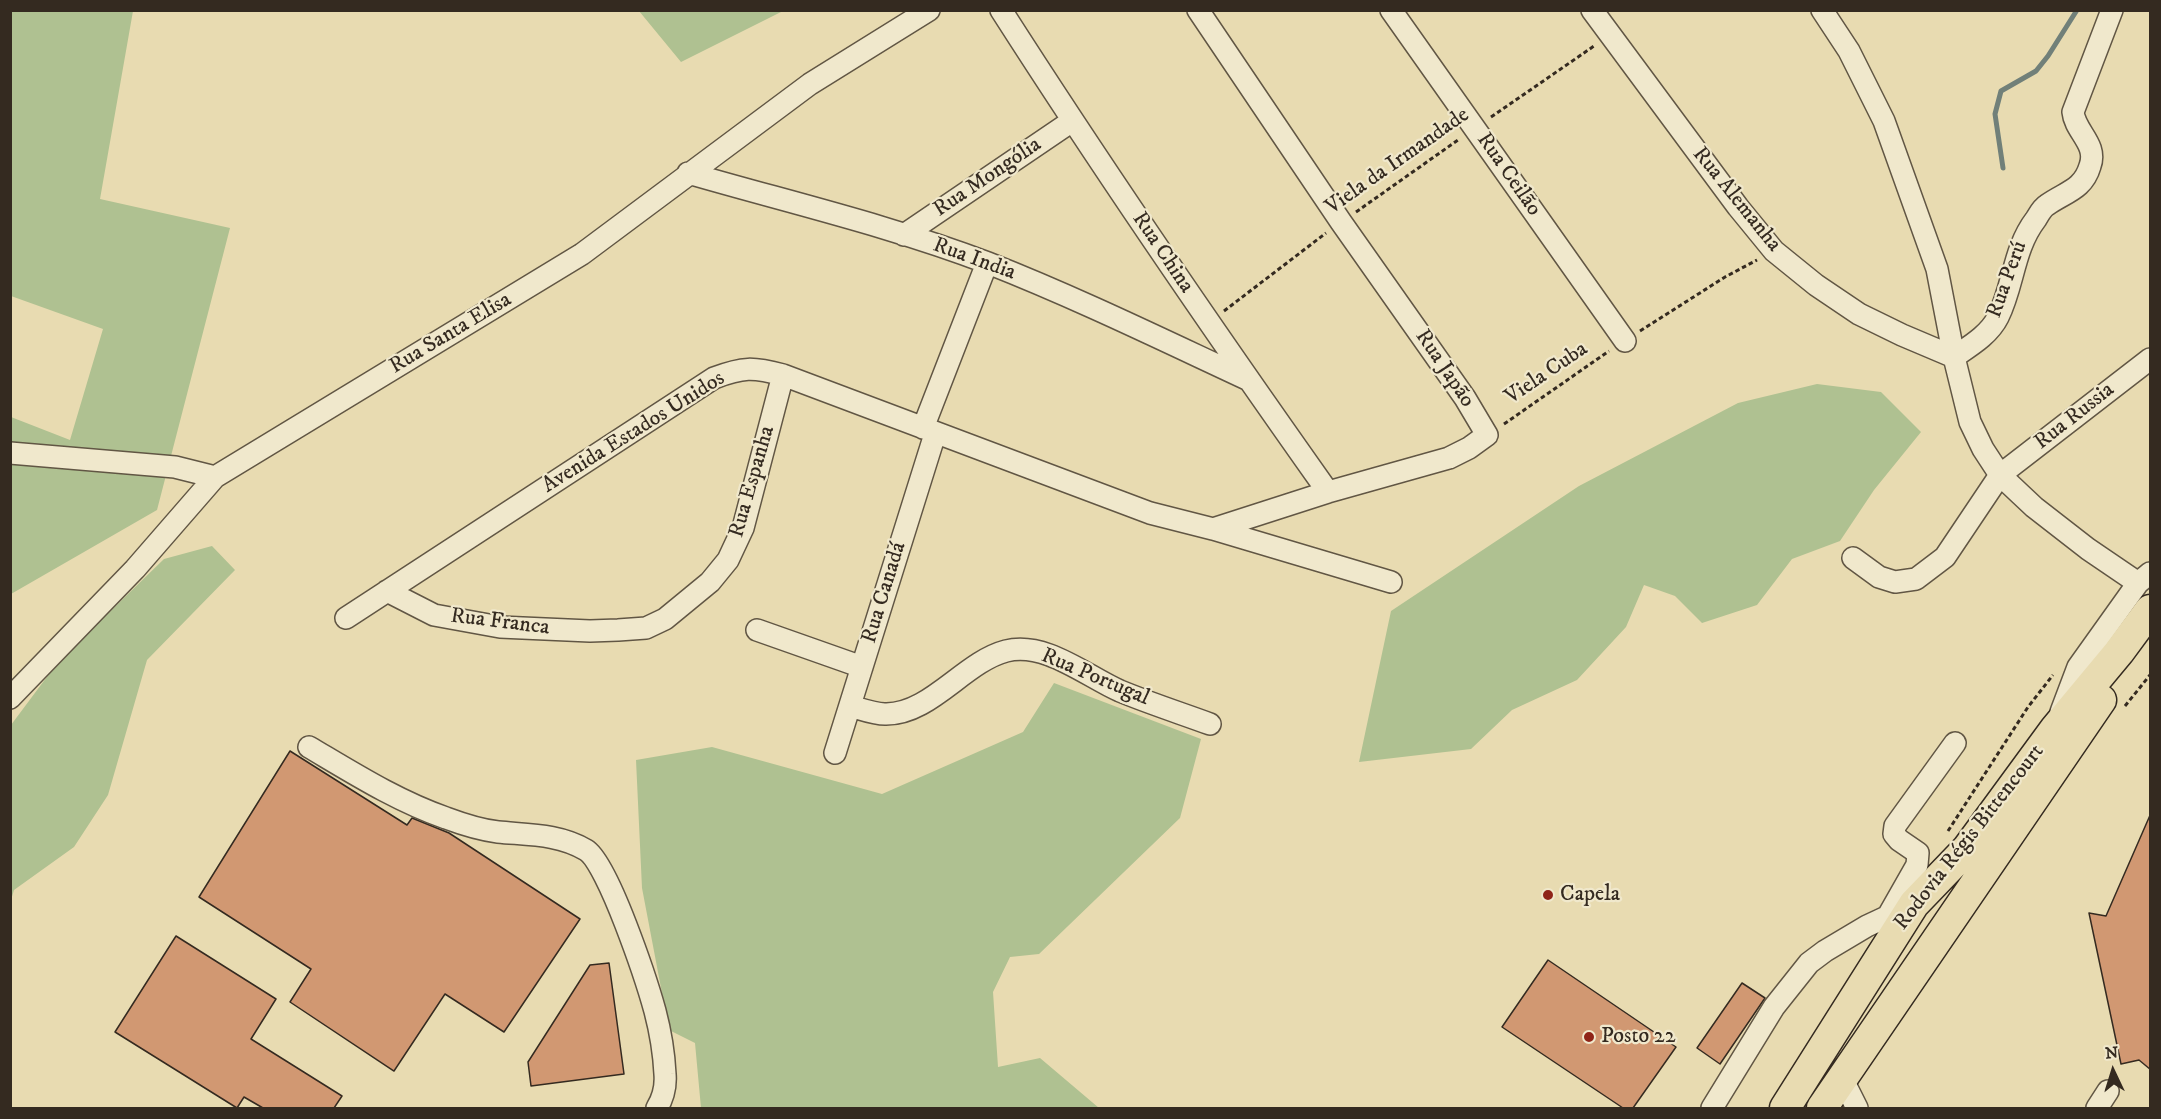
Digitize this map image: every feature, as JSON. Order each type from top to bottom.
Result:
[{"type":"highway","name":"Rodovia Régis Bittencourt","points":[[1785,1108],[1914,903],[1967,849],[2055,729],[2151,610]]},
{"type":"highway","name":"Rodovia Régis Bittencourt","points":[[1822,1108],[2103,696],[2151,643]]},
{"type":"street","name":"Rua Santa Elisa","points":[[10,698],[135,569],[215,477],[582,254],[810,84],[929,10]]},
{"type":"street","name":"Rua China","points":[[1002,10],[1072,121],[1328,492]]},
{"type":"street","name":"Rua Japão","points":[[1198,10],[1341,222],[1465,398],[1487,435]]},
{"type":"street","name":"Rua Ceilão","points":[[1391,10],[1625,341]]},
{"type":"street","name":"Rua Alemanha","points":[[1592,10],[1738,207],[1774,251],[1816,285],[1860,314],[1954,357]]},
{"type":"street","points":[[1822,10],[1849,51],[1884,121],[1937,269],[1954,357],[1970,422],[1983,449],[2000,475],[2034,507],[2088,549],[2144,578],[2078,667],[2055,729]]},
{"type":"street","name":"Rua Perú","points":[[1954,357],[1984,336],[1997,318],[2025,233],[2045,206],[2068,194],[2085,179],[2092,163],[2090,145],[2074,122],[2073,112],[2112,10]]},
{"type":"street","name":"Rua Mongólia","points":[[904,235],[1072,121]]},
{"type":"street","name":"Rua India","points":[[688,173],[904,235],[987,263],[1088,304],[1249,380]]},
{"type":"street","name":"Rua Canadá","points":[[835,753],[862,667],[929,431],[987,263]]},
{"type":"street","name":"Rua Russia","points":[[1852,558],[1879,578],[1895,582],[1916,579],[1945,557],[2000,475],[2151,359]]},
{"type":"street","name":"Avenida Estados Unidos","points":[[346,618],[714,378],[735,370],[758,369],[783,375],[1150,513],[1213,529]]},
{"type":"street","name":"Rua Espanha","points":[[618,630],[646,628],[665,619],[710,582],[728,560],[743,528],[783,375]]},
{"type":"street","points":[[1213,529],[1328,492],[1449,458],[1469,448],[1487,435]]},
{"type":"street","points":[[10,453],[175,467],[215,477]]},
{"type":"street","points":[[1213,529],[1391,582]]},
{"type":"street","name":"Rua Franca","points":[[387,591],[434,615],[500,627],[579,631],[618,630]]},
{"type":"street","points":[[757,630],[862,667]]},
{"type":"street","name":"Rua Portugal","points":[[850,706],[885,714],[903,712],[984,662],[1006,651],[1025,651],[1048,655],[1067,662],[1121,691],[1210,724]]},
{"type":"street","points":[[1888,916],[1917,865],[1918,854],[1894,834],[1895,826],[1955,743]]},
{"type":"street","points":[[309,747],[399,799],[446,819],[496,831],[531,833],[570,841],[589,852],[600,866],[618,903],[655,1012],[665,1075],[663,1099],[657,1108]]},
{"type":"street","points":[[1712,1108],[1774,1007],[1809,963],[1858,931],[1914,903]]},
{"type":"street","points":[[1842,1078],[1857,1108]]},
{"type":"path","name":"Viela da Irmandade","points":[[1209,322],[1341,222],[1611,35]]},
{"type":"path","name":"Viela Cuba","points":[[1487,435],[1625,341],[1725,277],[1774,251]]},
{"type":"path","points":[[1946,834],[2028,707],[2057,670]]},
{"type":"green space","points":[[11,11],[133,11],[100,199],[230,228],[157,510],[11,594],[11,417],[70,440],[103,329],[11,296]]},
{"type":"green space","points":[[639,11],[783,11],[681,62]]},
{"type":"green space","points":[[1817,384],[1881,392],[1921,432],[1874,490],[1840,541],[1792,559],[1757,605],[1702,623],[1675,596],[1644,585],[1626,627],[1577,680],[1512,710],[1471,749],[1359,762],[1391,611],[1579,486],[1738,403]]},
{"type":"green space","points":[[212,546],[235,570],[147,660],[108,795],[74,847],[14,890],[11,900],[11,725],[58,662],[164,559]]},
{"type":"green space","points":[[1054,683],[1201,739],[1180,818],[1039,954],[1010,957],[993,992],[998,1067],[1040,1058],[1099,1108],[701,1108],[695,1043],[669,1030],[642,888],[636,760],[712,747],[882,794],[1023,732]]},
{"type":"building","points":[[290,751],[407,825],[412,818],[449,833],[580,919],[504,1032],[445,994],[394,1071],[290,1002],[311,969],[199,897]]},
{"type":"building","points":[[2151,813],[2151,1070],[2139,1060],[2121,1064],[2089,913],[2106,916]]},
{"type":"building","points":[[176,936],[276,999],[251,1039],[342,1096],[334,1108],[263,1108],[244,1097],[237,1108],[115,1032]]},
{"type":"building","name":"Posto 22","points":[[1548,960],[1676,1047],[1633,1108],[1623,1108],[1502,1027]]},
{"type":"building","points":[[609,963],[624,1074],[531,1086],[528,1062],[590,965]]},
{"type":"building","name":"Posto 22","points":[[1742,983],[1765,998],[1720,1064],[1697,1048]]},
{"type":"waterway","points":[[2003,168],[1995,114],[2001,91],[2036,71],[2077,10]]},
{"type":"place","name":"Capela","points":[[1548,895]]},
{"type":"place","name":"Posto 22","points":[[1589,1037]]}]
